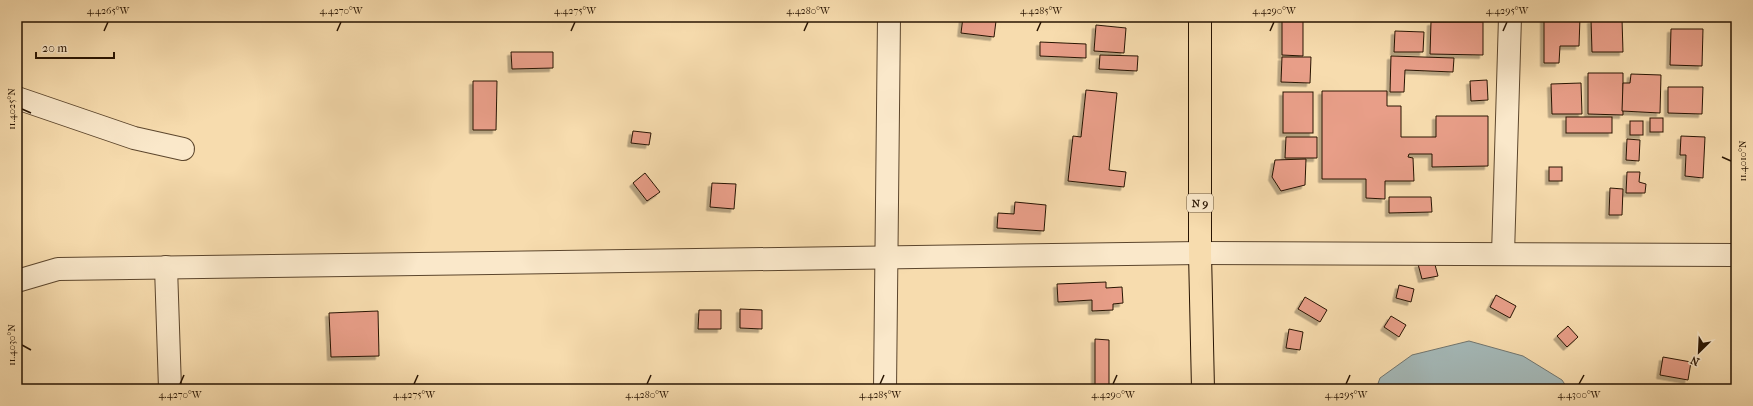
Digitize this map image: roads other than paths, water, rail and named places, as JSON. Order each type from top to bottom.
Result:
[{"type":"main road","name":"N 9","points":[[1200,17],[1200,253],[1203,389]]},
{"type":"street","points":[[885,389],[889,17]]},
{"type":"street","points":[[1503,254],[1510,17]]},
{"type":"street","points":[[17,98],[134,138],[183,149]]},
{"type":"street","points":[[17,281],[58,269],[166,267],[1200,253],[1736,255]]},
{"type":"street","points":[[166,267],[170,389]]}]
